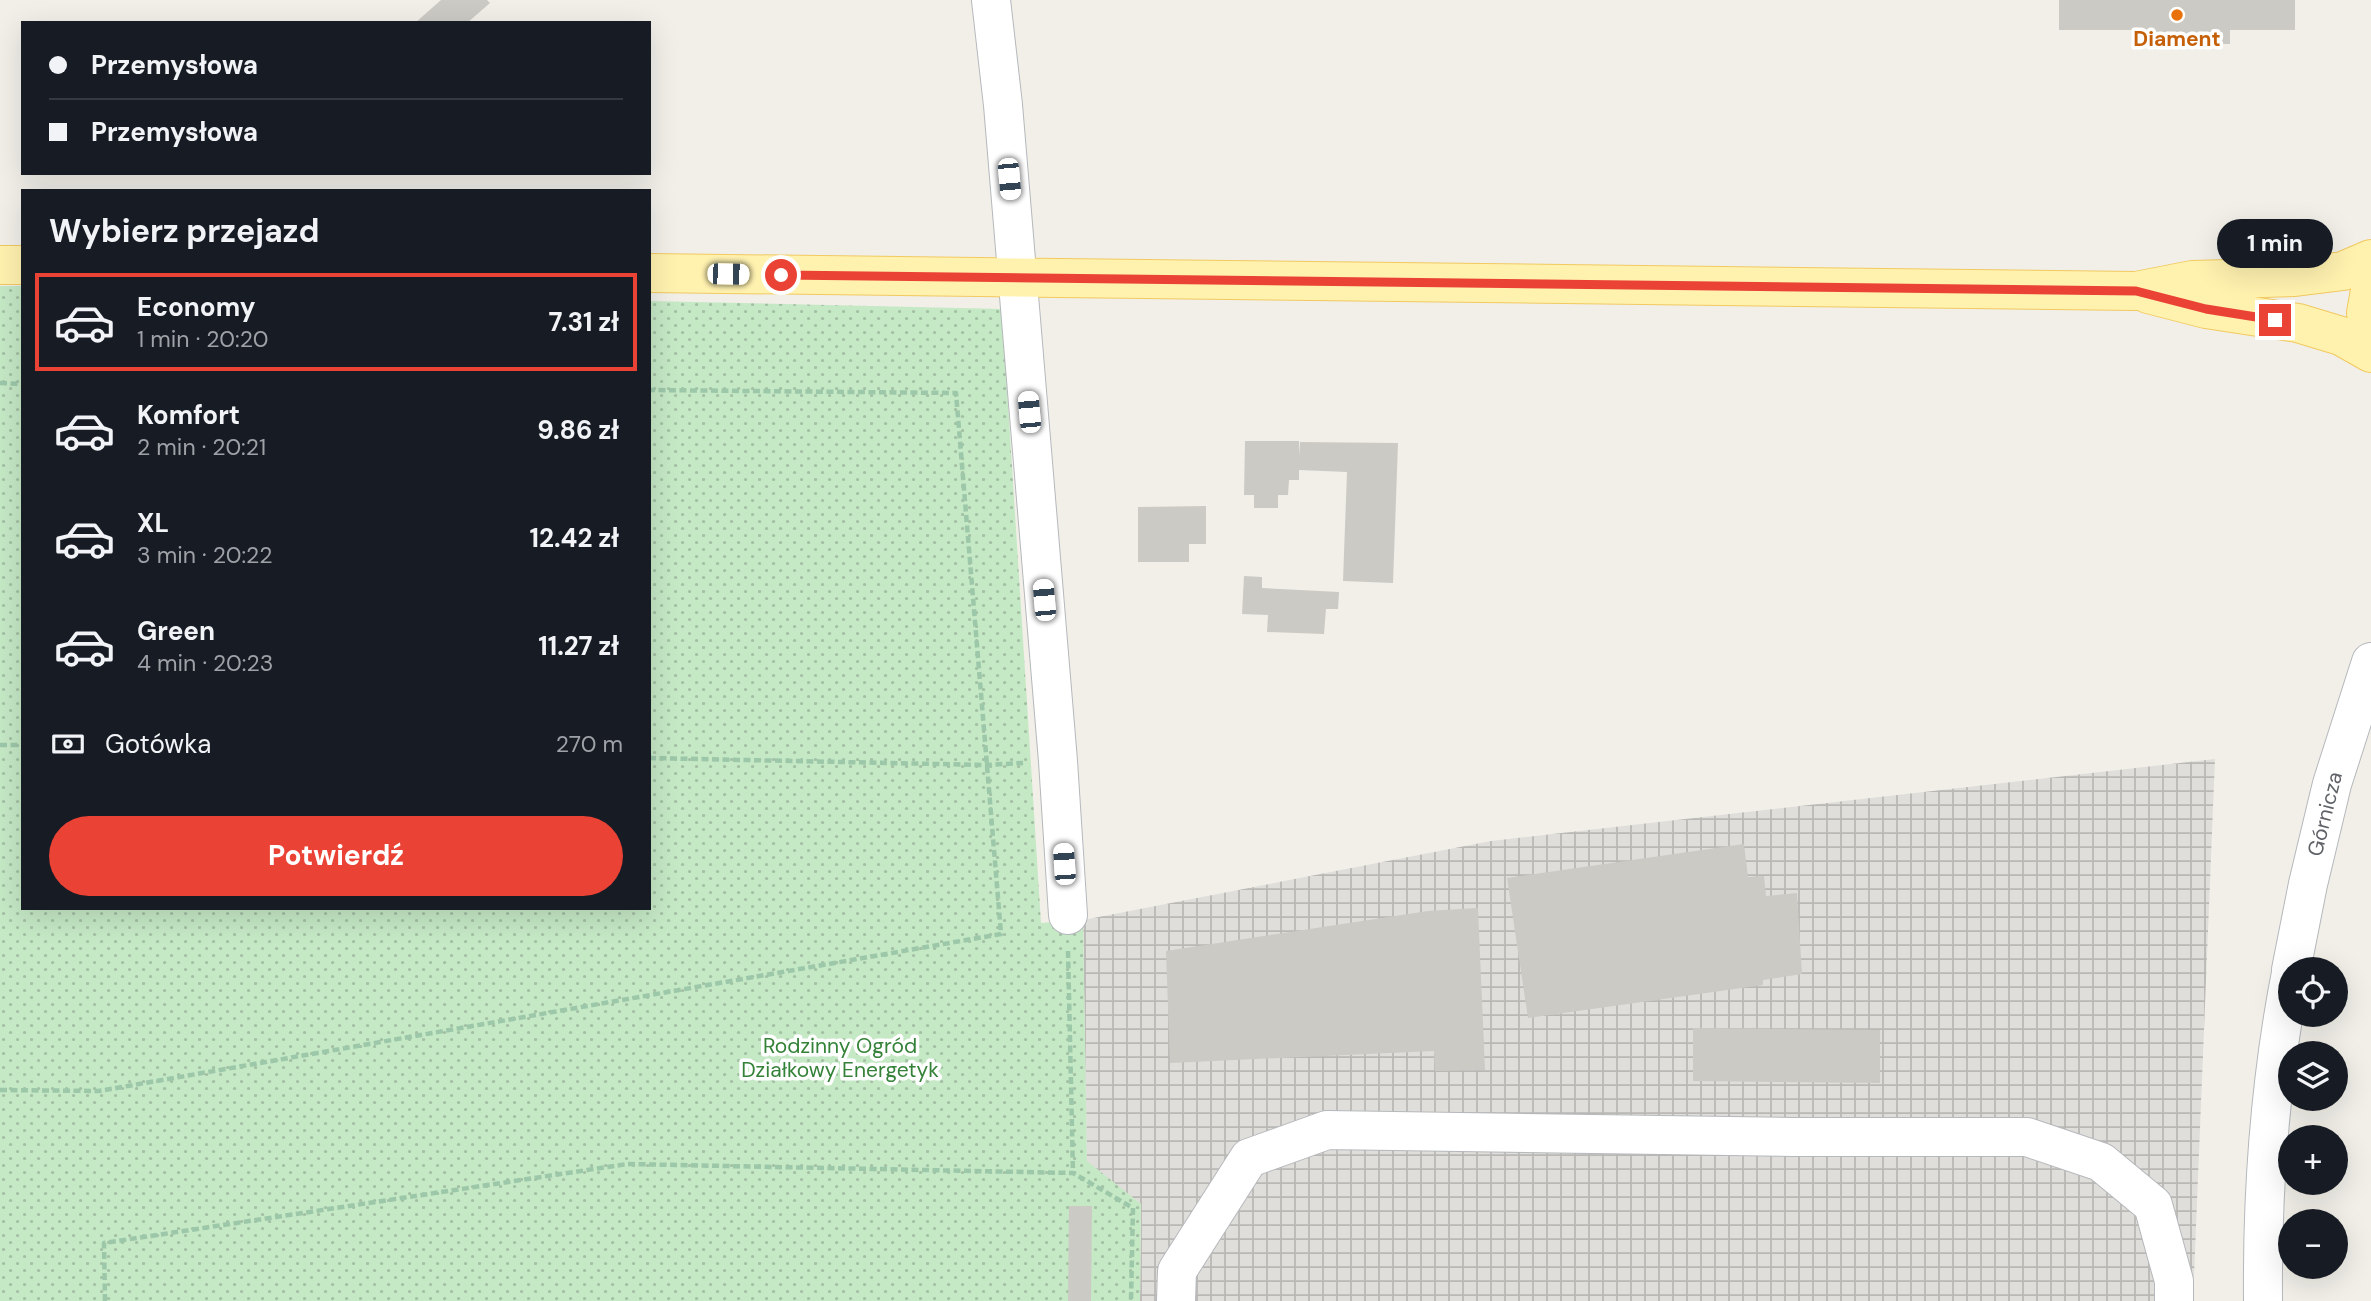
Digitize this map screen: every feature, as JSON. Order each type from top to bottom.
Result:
[{"type":"main road","points":[[651,273],[2136,291],[2192,280],[2295,277],[2343,271],[2371,259]]},
{"type":"main road","points":[[0,265],[21,265]]},
{"type":"main road","points":[[2371,285],[2366,313],[2371,340]]},
{"type":"main road","points":[[2136,291],[2206,309],[2298,323],[2341,336],[2371,353]]},
{"type":"street","points":[[991,0],[1003,105],[1058,761],[1068,915]]},
{"type":"street","name":"Górnicza","points":[[2294,957],[2332,784],[2371,662]]},
{"type":"street","name":"Górnicza","points":[[2263,1301],[2270,1122],[2283,1027]]},
{"type":"street","points":[[1176,1301],[1177,1271],[1250,1158],[1327,1130],[1794,1137],[2027,1137],[2101,1162],[2153,1205],[2174,1281],[2174,1301]]},
{"type":"path","points":[[0,383],[21,384]]},
{"type":"path","points":[[0,1090],[99,1091],[1001,934],[956,393],[651,390]]},
{"type":"path","points":[[0,745],[21,745]]},
{"type":"path","points":[[651,758],[986,765],[1058,761]]},
{"type":"path","points":[[1068,915],[1073,1172]]},
{"type":"path","points":[[104,1301],[104,1243],[627,1164],[1073,1172],[1133,1208],[1131,1301]]},
{"type":"shaded area","points":[[2215,759],[2193,1301],[1140,1301],[1141,1204],[1087,1162],[1083,920],[1491,841]]},
{"type":"green space","name":"Rodzinny Ogród Działkowy Energetyk","points":[[0,286],[21,286],[21,910],[651,910],[651,301],[1002,309],[1041,923],[1083,920],[1087,1161],[1141,1204],[1140,1301],[0,1301]]},
{"type":"building","points":[[441,0],[487,0],[490,3],[469,21],[417,21]]},
{"type":"building","name":"Diament","points":[[2059,0],[2295,0],[2295,30],[2230,30],[2230,44],[2131,44],[2131,30],[2059,30]]},
{"type":"building","points":[[1245,441],[1299,441],[1299,457],[1300,442],[1398,443],[1393,583],[1343,581],[1347,472],[1299,470],[1299,480],[1289,480],[1288,495],[1278,495],[1278,508],[1254,508],[1254,495],[1244,495]]},
{"type":"building","points":[[1206,506],[1206,544],[1189,544],[1189,562],[1138,562],[1138,507]]},
{"type":"building","points":[[1244,576],[1262,577],[1262,588],[1339,592],[1338,609],[1326,609],[1324,634],[1267,632],[1268,615],[1242,614]]},
{"type":"building","points":[[1744,844],[1748,877],[1764,876],[1766,896],[1797,893],[1802,974],[1763,980],[1763,985],[1528,1018],[1507,878]]},
{"type":"building","points":[[1478,908],[1485,1070],[1435,1071],[1434,1051],[1170,1063],[1166,951],[1428,911]]},
{"type":"building","points":[[1693,1028],[1880,1030],[1880,1083],[1693,1081]]},
{"type":"building","points":[[1069,1206],[1092,1206],[1091,1301],[1068,1301]]},
{"type":"place","name":"Diament","points":[[2177,15]]},
{"type":"route","points":[[781,275],[2136,291],[2206,309],[2275,320]]}]
